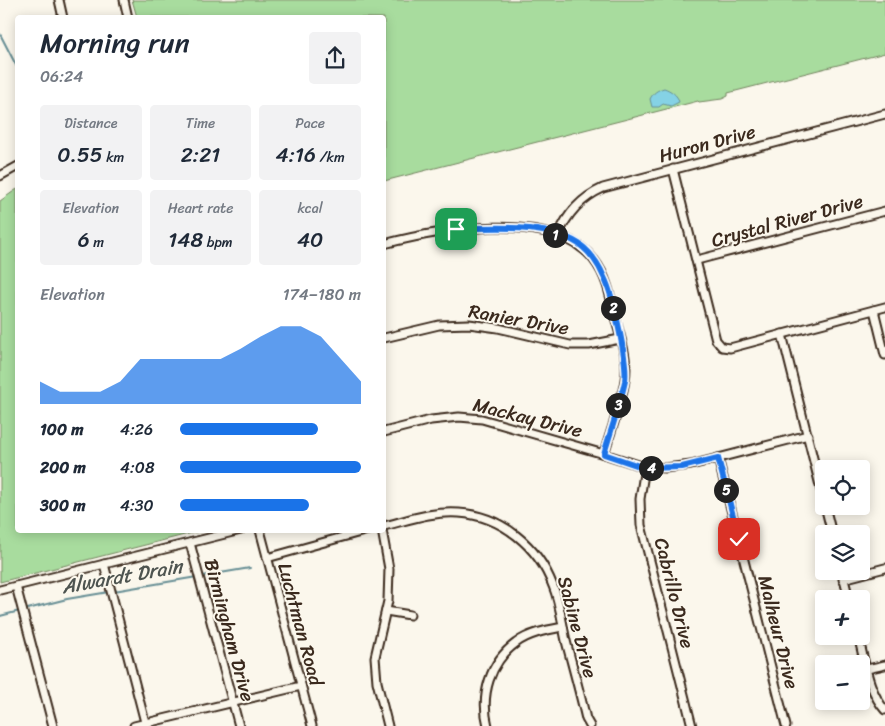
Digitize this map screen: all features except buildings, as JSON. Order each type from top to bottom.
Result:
[{"type":"street","points":[[59,0],[62,15]]},
{"type":"street","points":[[124,0],[127,15]]},
{"type":"street","name":"Huron Drive","points":[[558,236],[572,211],[596,191],[611,185],[885,114]]},
{"type":"street","points":[[0,176],[15,168]]},
{"type":"street","points":[[673,169],[716,340],[722,348],[730,348],[885,307]]},
{"type":"street","name":"Crystal River Drive","points":[[696,260],[885,211]]},
{"type":"street","points":[[386,244],[424,234],[485,227],[514,228],[558,236],[579,244],[594,260],[605,278],[624,354],[625,380],[604,454]]},
{"type":"street","points":[[874,310],[885,355]]},
{"type":"street","name":"Ranier Drive","points":[[386,338],[439,326],[469,324],[498,328],[570,345],[588,345],[620,338]]},
{"type":"street","points":[[782,334],[815,464]]},
{"type":"street","name":"Mackay Drive","points":[[386,431],[431,420],[459,417],[482,419],[604,454],[645,468],[682,467],[808,435]]},
{"type":"street","name":"Malheur Drive","points":[[718,458],[786,726]]},
{"type":"street","name":"Cabrillo Drive","points":[[645,468],[640,499],[641,525],[692,726]]},
{"type":"street","name":"Sabine Drive","points":[[386,526],[437,514],[459,513],[482,517],[506,528],[528,545],[543,564],[553,587],[586,719],[590,726]]},
{"type":"street","points":[[0,590],[229,533]]},
{"type":"street","name":"Luchtman Road","points":[[261,533],[312,726]]},
{"type":"street","points":[[383,533],[389,569],[388,601],[375,657],[377,682],[388,726]]},
{"type":"street","points":[[267,558],[339,534]]},
{"type":"street","name":"Birmingham Drive","points":[[190,543],[239,726]]},
{"type":"street","points":[[104,564],[146,724]]},
{"type":"street","points":[[870,570],[885,568]]},
{"type":"street","points":[[16,586],[53,726]]},
{"type":"street","points":[[386,611],[410,615]]},
{"type":"street","points":[[488,726],[485,717],[485,695],[491,675],[501,656],[517,642],[539,632],[563,627]]},
{"type":"street","points":[[870,668],[885,665]]},
{"type":"street","points":[[870,680],[880,704],[885,710]]},
{"type":"street","points":[[134,726],[301,686]]},
{"type":"green space","points":[[132,0],[885,0],[885,53],[728,93],[728,96],[722,99],[698,101],[386,180],[386,15],[136,15]]},
{"type":"green space","points":[[15,190],[15,533],[192,533],[0,582],[0,201]]},
{"type":"water","points":[[664,88],[673,93],[679,102],[671,106],[663,104],[659,107],[652,107],[651,97]]},
{"type":"waterway","points":[[0,34],[15,63]]},
{"type":"waterway","name":"Alwardt Drain","points":[[114,591],[250,568]]},
{"type":"waterway","name":"Alwardt Drain","points":[[0,616],[67,599],[109,592]]},
{"type":"route","points":[[456,229],[514,228],[550,233],[579,244],[594,260],[605,278],[626,365],[625,380],[604,454],[645,468],[682,467],[718,458],[739,539]]}]
